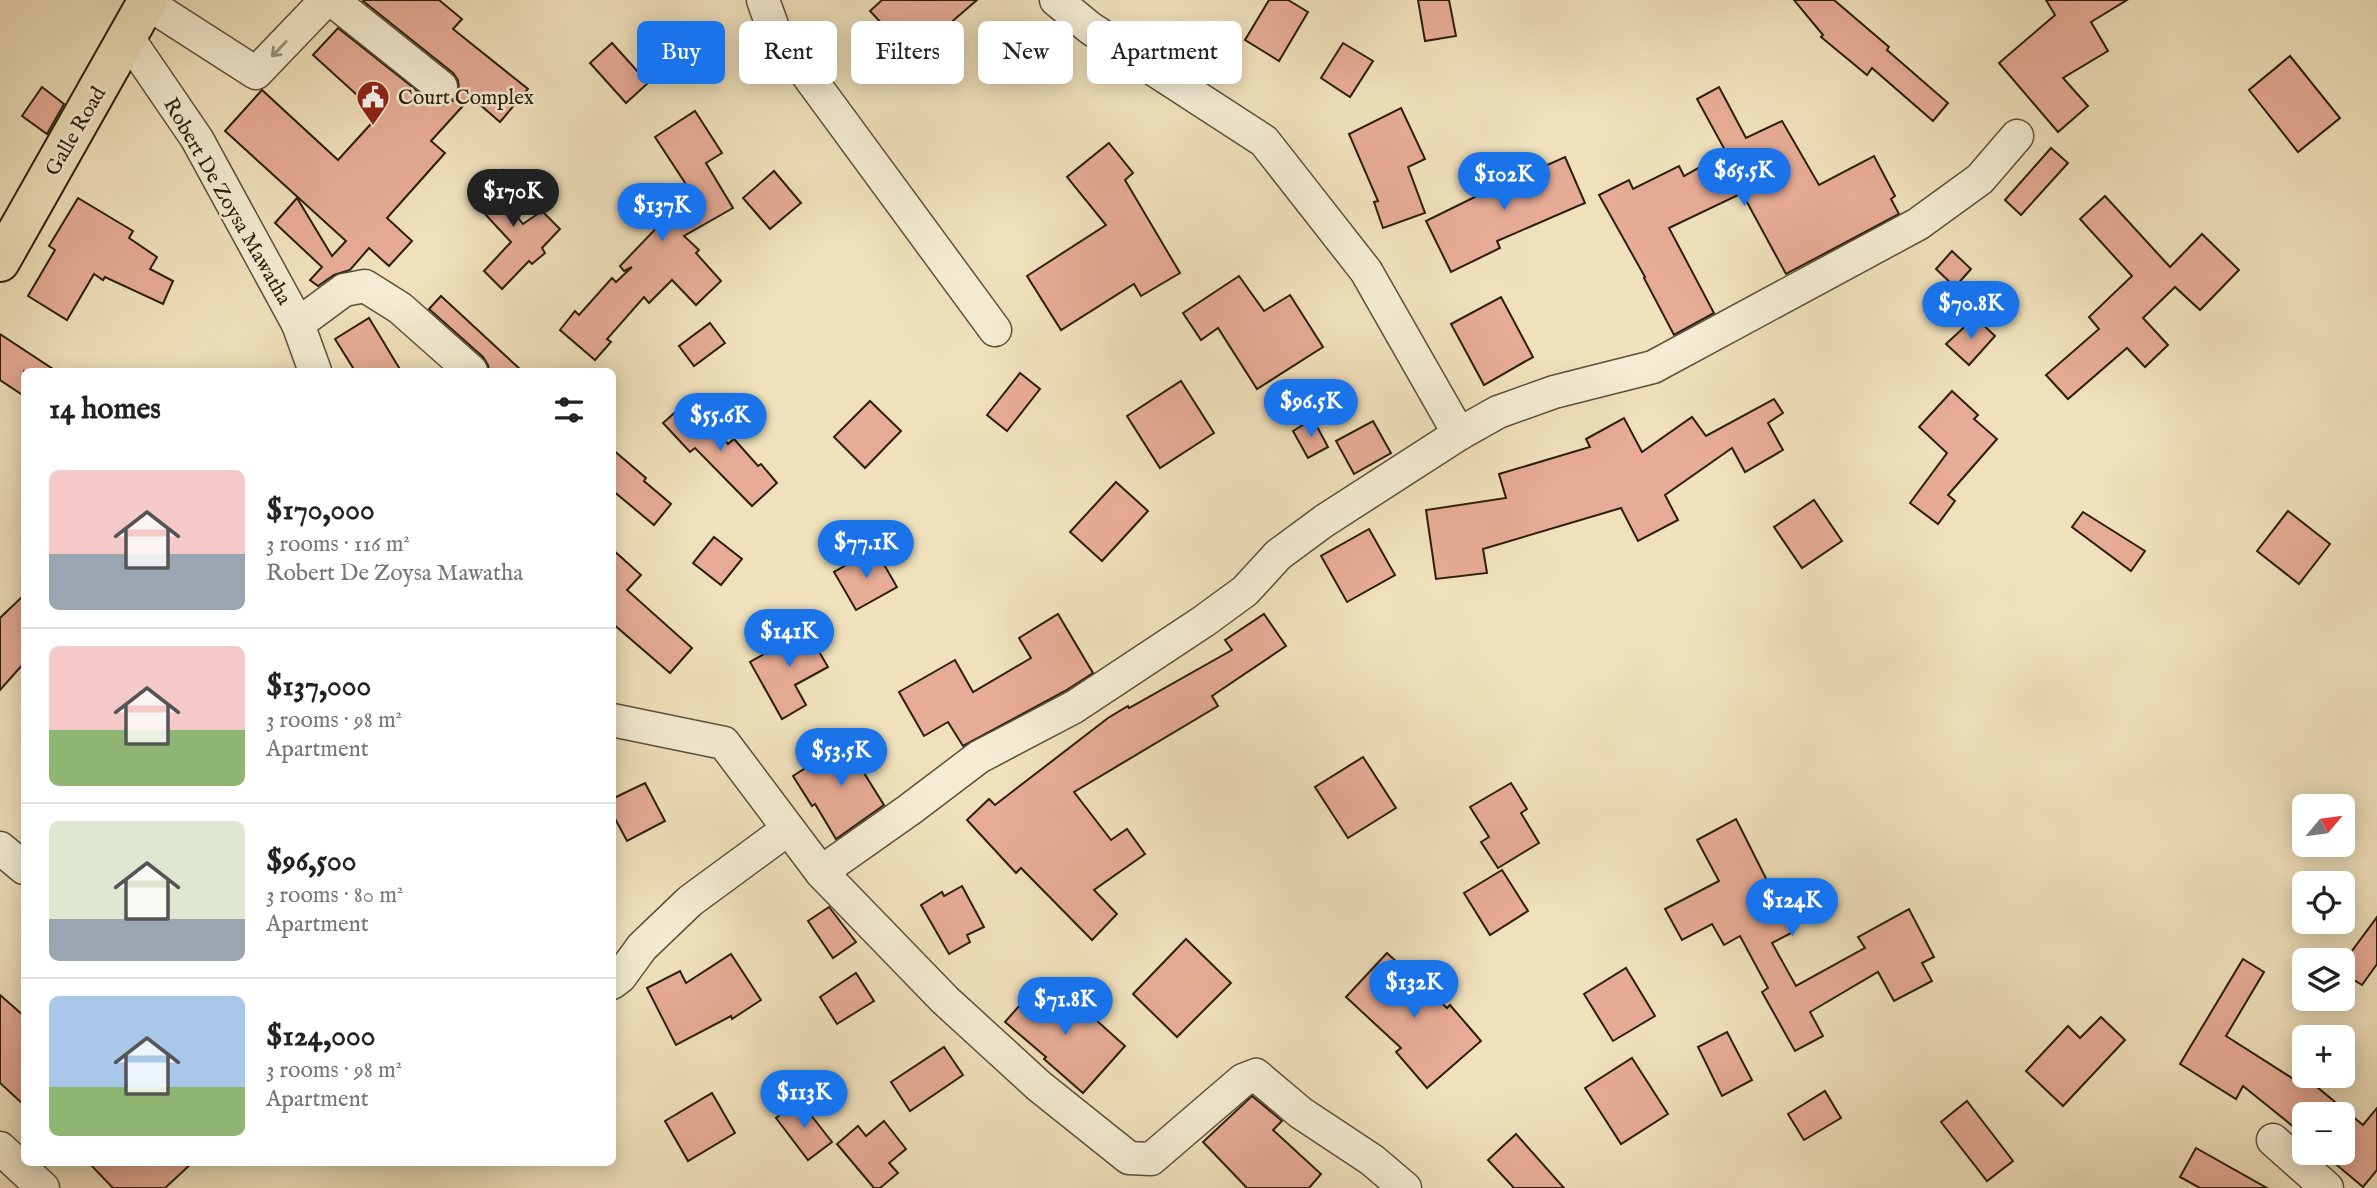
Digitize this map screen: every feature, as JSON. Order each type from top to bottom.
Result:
[{"type":"highway","name":"Galle Road","points":[[0,262],[148,1]]},
{"type":"street","points":[[148,1],[256,72],[326,0]]},
{"type":"street","points":[[332,0],[441,87]]},
{"type":"street","points":[[763,0],[773,28],[995,330]]},
{"type":"street","points":[[1056,0],[1090,28],[1264,141],[1366,271],[1458,434]]},
{"type":"street","name":"Robert De Zoysa Mawatha","points":[[128,38],[197,139],[298,324],[314,368]]},
{"type":"street","points":[[821,872],[979,757],[1074,707],[1184,635],[1244,591],[1278,555],[1324,521],[1458,434],[1497,412],[1554,392],[1653,367],[1919,224],[1980,179],[2017,136]]},
{"type":"street","points":[[298,324],[344,290],[365,286],[400,307],[468,368]]},
{"type":"street","points":[[616,721],[724,743],[821,872],[945,1000],[1039,1086],[1129,1158],[1151,1159],[1243,1080],[1256,1075],[1301,1113],[1371,1160],[1405,1188]]},
{"type":"street","points":[[616,980],[642,947],[690,901],[788,829]]},
{"type":"street","points":[[0,848],[21,866]]},
{"type":"street","points":[[2273,1140],[2328,1188]]},
{"type":"street","points":[[0,1148],[43,1188]]},
{"type":"building","points":[[364,0],[439,0],[462,19],[453,29],[528,89],[500,122],[471,97],[431,141],[445,153],[387,218],[412,241],[389,266],[369,248],[350,270],[334,275],[318,286],[310,280],[322,267],[275,223],[297,198],[332,256],[346,241],[225,131],[262,90],[338,160],[379,115],[313,55],[338,28],[430,101],[439,105],[448,104],[455,99],[459,89],[458,80],[453,73]]},
{"type":"building","points":[[882,0],[977,0],[953,21],[879,21],[870,11]]},
{"type":"building","points":[[1269,0],[1288,0],[1308,12],[1279,61],[1245,40]]},
{"type":"building","points":[[1418,0],[1449,0],[1456,36],[1425,41]]},
{"type":"building","points":[[1794,0],[1834,0],[1948,103],[1933,121],[1872,68],[1867,75],[1821,37],[1823,35]]},
{"type":"building","points":[[2046,0],[2127,0],[2091,22],[2108,51],[2063,78],[2088,106],[2058,132],[1999,63],[2055,15]]},
{"type":"building","points":[[612,43],[637,71],[637,84],[647,84],[626,103],[590,63]]},
{"type":"building","points":[[1343,43],[1373,61],[1350,97],[1321,78]]},
{"type":"building","points":[[2290,56],[2340,118],[2298,152],[2249,90]]},
{"type":"building","points":[[42,87],[64,104],[47,134],[22,116]]},
{"type":"building","points":[[1719,87],[1746,138],[1782,121],[1819,185],[1874,156],[1895,196],[1891,199],[1899,214],[1786,274],[1742,193],[1669,228],[1714,313],[1674,335],[1599,195],[1629,180],[1633,189],[1679,166],[1684,176],[1726,152],[1697,99]]},
{"type":"building","points":[[1401,108],[1425,159],[1408,167],[1425,213],[1383,228],[1374,202],[1378,201],[1349,134]]},
{"type":"building","points":[[695,111],[722,153],[706,163],[733,208],[684,236],[699,250],[696,253],[721,281],[696,305],[672,280],[649,303],[644,297],[607,339],[611,342],[595,360],[560,330],[575,311],[579,315],[612,278],[616,282],[632,267],[624,271],[620,266],[691,192],[655,137]]},
{"type":"building","points":[[1109,143],[1133,173],[1125,180],[1180,273],[1141,296],[1134,284],[1061,330],[1027,276],[1106,225],[1067,177]]},
{"type":"building","points":[[2051,148],[2068,163],[2021,215],[2005,200]]},
{"type":"building","points":[[1565,157],[1585,203],[1497,241],[1500,248],[1451,272],[1426,221],[1485,192],[1483,188],[1516,174],[1518,178]]},
{"type":"building","points":[[503,170],[525,195],[511,209],[523,224],[542,211],[560,229],[542,248],[545,253],[532,264],[529,261],[502,289],[484,271],[511,242],[472,200]]},
{"type":"building","points":[[774,171],[801,203],[770,229],[743,198]]},
{"type":"building","points":[[2105,196],[2170,267],[2202,234],[2239,270],[2200,310],[2175,287],[2143,318],[2168,345],[2145,367],[2127,348],[2068,399],[2046,375],[2099,329],[2089,317],[2132,276],[2080,219]]},
{"type":"building","points":[[78,198],[133,231],[129,238],[157,257],[150,269],[173,281],[163,304],[94,274],[67,320],[28,296],[55,250],[49,246]]},
{"type":"building","points":[[1952,251],[1971,269],[1955,287],[1936,269]]},
{"type":"building","points":[[1239,276],[1264,311],[1290,295],[1323,347],[1257,389],[1218,328],[1201,340],[1183,313]]},
{"type":"building","points":[[441,296],[519,368],[488,368],[483,357],[429,309]]},
{"type":"building","points":[[1501,297],[1533,357],[1484,385],[1451,324]]},
{"type":"building","points":[[1975,317],[1995,336],[1969,365],[1946,344]]},
{"type":"building","points":[[369,318],[399,368],[353,368],[335,339]]},
{"type":"building","points":[[710,323],[725,343],[694,366],[679,346]]},
{"type":"building","points":[[0,334],[51,368],[21,368],[21,394],[0,380]]},
{"type":"building","points":[[1020,373],[1040,389],[1007,431],[987,415]]},
{"type":"building","points":[[1181,381],[1214,433],[1160,468],[1127,416]]},
{"type":"building","points":[[1952,391],[1978,415],[1974,419],[1997,439],[1948,495],[1955,501],[1938,524],[1910,503],[1947,453],[1919,427]]},
{"type":"building","points":[[690,399],[728,444],[734,439],[777,483],[752,506],[695,448],[690,452],[663,423]]},
{"type":"building","points":[[1774,399],[1783,413],[1768,423],[1783,450],[1745,472],[1732,448],[1665,495],[1678,520],[1638,541],[1621,508],[1483,549],[1487,573],[1436,579],[1426,510],[1506,498],[1499,474],[1590,447],[1586,439],[1624,418],[1642,452],[1692,417],[1706,436]]},
{"type":"building","points":[[870,401],[901,431],[865,468],[834,437]]},
{"type":"building","points":[[1313,419],[1328,447],[1308,458],[1293,431]]},
{"type":"building","points":[[1373,421],[1391,453],[1354,474],[1336,441]]},
{"type":"building","points":[[616,452],[671,504],[654,525],[616,493]]},
{"type":"building","points":[[1116,482],[1148,511],[1102,561],[1070,532]]},
{"type":"building","points":[[1814,500],[1842,541],[1802,568],[1774,527]]},
{"type":"building","points":[[2288,511],[2330,544],[2299,584],[2257,551]]},
{"type":"building","points":[[2083,512],[2145,551],[2131,571],[2072,527]]},
{"type":"building","points":[[1369,529],[1395,575],[1347,602],[1321,556]]},
{"type":"building","points":[[714,537],[742,559],[721,585],[693,563]]},
{"type":"building","points":[[875,549],[897,587],[856,610],[834,572]]},
{"type":"building","points":[[616,553],[641,575],[627,590],[692,648],[670,673],[616,626]]},
{"type":"building","points":[[21,598],[21,666],[0,690],[0,618]]},
{"type":"building","points":[[1058,614],[1093,673],[963,746],[948,722],[924,736],[899,692],[955,660],[973,692],[1031,658],[1019,638]]},
{"type":"building","points":[[1264,614],[1286,646],[1212,696],[1218,706],[1074,792],[1111,840],[1127,829],[1145,854],[1094,890],[1117,914],[1092,940],[1021,868],[1016,873],[967,820],[989,799],[995,805],[1108,718],[1232,650],[1225,640]]},
{"type":"building","points":[[802,622],[828,667],[795,685],[806,705],[782,719],[750,662],[780,645],[775,637]]},
{"type":"building","points":[[854,737],[873,768],[864,773],[884,805],[836,839],[815,804],[812,806],[793,776]]},
{"type":"building","points":[[1363,757],[1396,808],[1348,838],[1315,787]]},
{"type":"building","points":[[645,783],[665,821],[627,841],[616,820],[616,797]]},
{"type":"building","points":[[1511,783],[1527,809],[1521,813],[1539,843],[1498,868],[1481,842],[1489,837],[1470,807]]},
{"type":"building","points":[[1736,819],[1793,932],[1772,943],[1796,986],[1865,948],[1858,937],[1909,909],[1934,957],[1922,963],[1932,981],[1894,1001],[1878,972],[1810,1012],[1823,1036],[1795,1051],[1762,992],[1768,988],[1740,936],[1724,945],[1712,924],[1682,940],[1665,909],[1719,881],[1697,840]]},
{"type":"building","points":[[1502,870],[1528,911],[1490,935],[1464,893]]},
{"type":"building","points":[[962,886],[984,927],[967,935],[970,942],[949,954],[921,905],[942,892],[944,896]]},
{"type":"building","points":[[829,907],[856,942],[833,958],[808,921]]},
{"type":"building","points":[[2377,917],[2377,964],[2362,985],[2355,981],[2354,948]]},
{"type":"building","points":[[1186,939],[1231,983],[1177,1037],[1133,994]]},
{"type":"building","points":[[1387,953],[1447,1008],[1450,1005],[1481,1041],[1427,1088],[1396,1052],[1401,1048],[1346,997]]},
{"type":"building","points":[[731,954],[761,1000],[732,1019],[731,1016],[676,1045],[647,988],[680,971],[686,983]]},
{"type":"building","points":[[2243,959],[2264,972],[2226,1036],[2292,1078],[2292,1088],[2318,1088],[2335,1102],[2292,1102],[2292,1126],[2243,1086],[2236,1099],[2180,1064]]},
{"type":"building","points":[[1626,968],[1655,1016],[1613,1041],[1584,994]]},
{"type":"building","points":[[856,973],[874,1001],[837,1024],[820,997]]},
{"type":"building","points":[[1041,981],[1082,1016],[1086,1011],[1125,1046],[1083,1093],[1005,1022]]},
{"type":"building","points":[[0,995],[21,1013],[21,1102],[0,1083]]},
{"type":"building","points":[[2101,1017],[2125,1040],[2063,1106],[2026,1071],[2068,1026],[2080,1038]]},
{"type":"building","points":[[1727,1032],[1752,1080],[1722,1096],[1698,1047]]},
{"type":"building","points":[[944,1047],[963,1075],[910,1111],[891,1082]]},
{"type":"building","points":[[1632,1058],[1668,1114],[1621,1144],[1585,1088]]},
{"type":"building","points":[[1825,1091],[1841,1118],[1804,1140],[1788,1114]]},
{"type":"building","points":[[712,1093],[735,1133],[688,1161],[665,1121]]},
{"type":"building","points":[[1252,1096],[1282,1121],[1273,1130],[1321,1174],[1309,1188],[1247,1188],[1203,1142]]},
{"type":"building","points":[[799,1100],[832,1142],[808,1160],[776,1118]]},
{"type":"building","points":[[1967,1101],[2013,1161],[1987,1181],[1941,1122]]},
{"type":"building","points":[[2377,1108],[2377,1170],[2363,1187],[2337,1165],[2355,1165],[2355,1118],[2363,1125]]},
{"type":"building","points":[[884,1121],[906,1149],[889,1163],[898,1173],[880,1188],[874,1188],[837,1144],[858,1126],[866,1136]]},
{"type":"building","points":[[1516,1134],[1564,1188],[1514,1188],[1488,1160]]},
{"type":"building","points":[[2196,1148],[2267,1188],[2200,1188],[2180,1177]]},
{"type":"building","points":[[92,1166],[189,1166],[165,1188],[113,1188]]},
{"type":"place","name":"Court Complex","points":[[373,127]]}]
